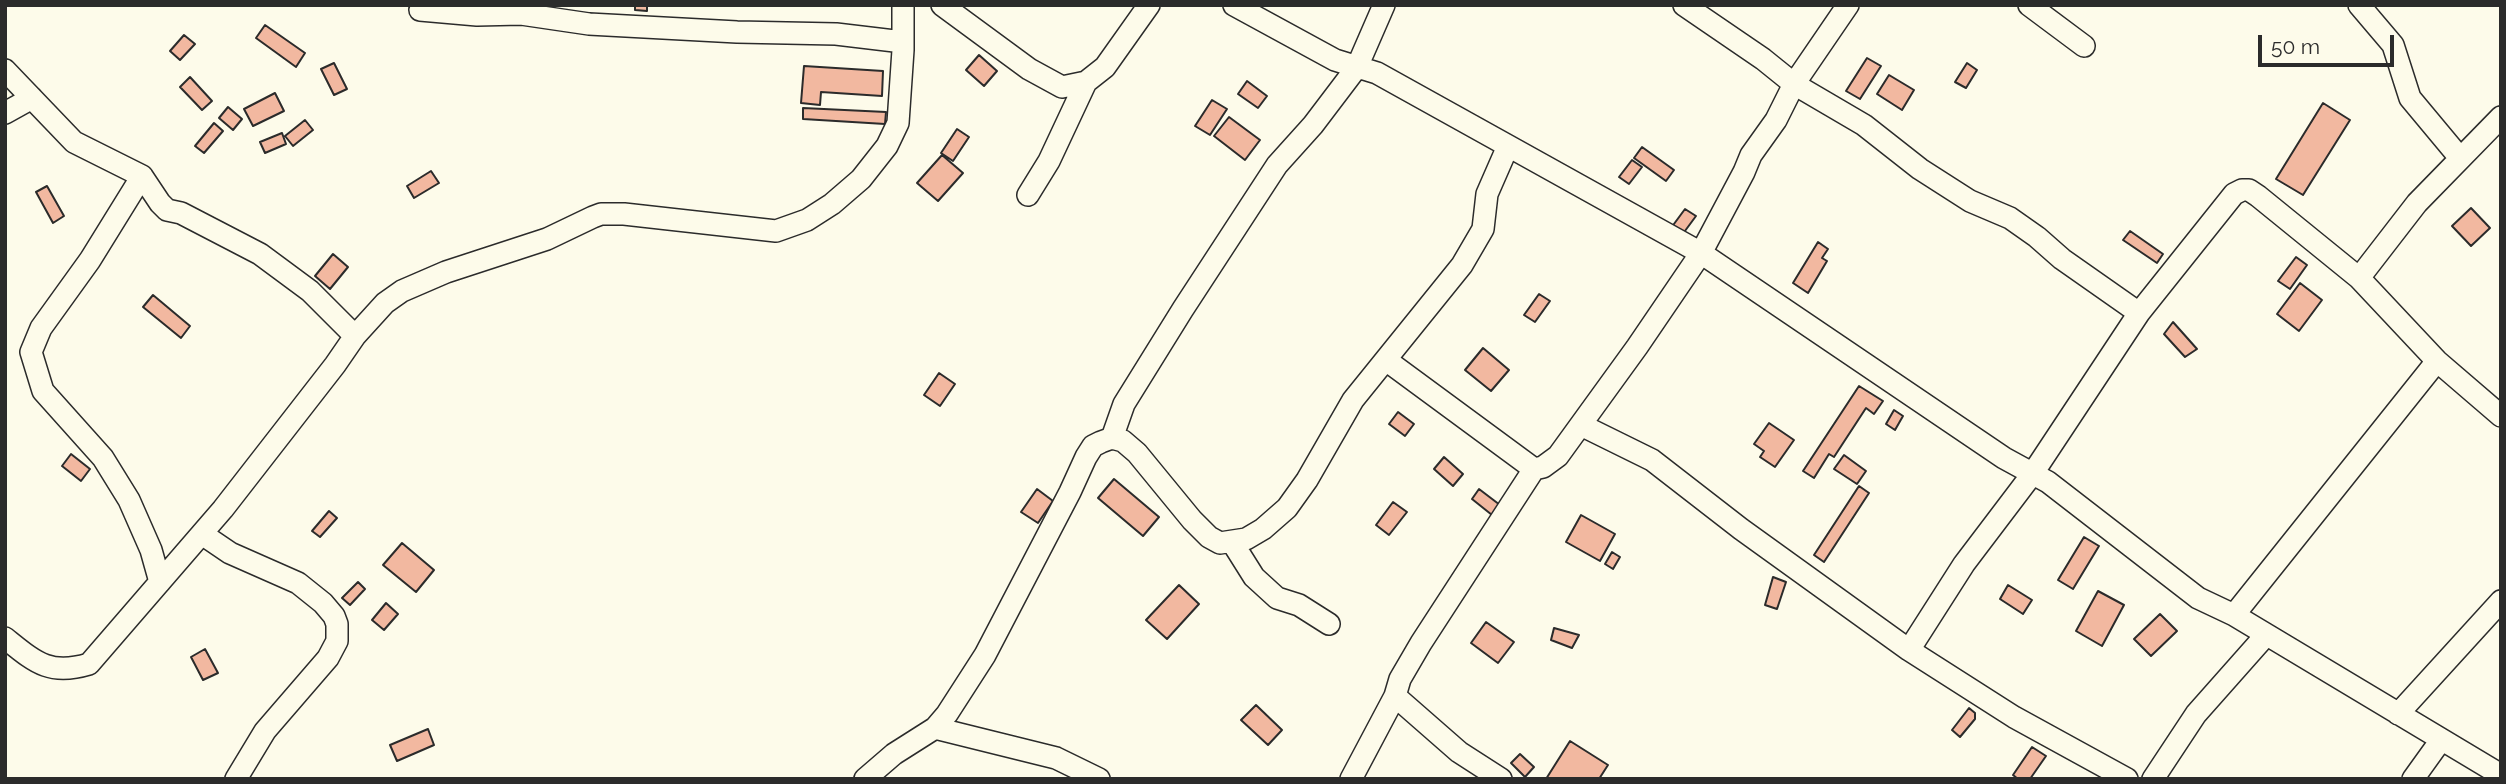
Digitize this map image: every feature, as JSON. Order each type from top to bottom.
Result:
[{"type":"street","points":[[5,638],[35,663],[55,670],[89,664],[202,534],[355,336],[385,303],[402,290],[446,272],[547,239],[601,214],[624,214],[776,231],[807,220],[832,204],[861,179],[887,146],[898,123],[903,5]]},
{"type":"street","points":[[942,5],[1048,81],[1062,87],[1086,82],[1105,67],[1149,5]]},
{"type":"street","points":[[1234,5],[1335,60],[1377,73],[1701,253],[1969,435],[2033,473],[2087,510],[2127,545],[2198,598],[2234,615],[2501,775]]},
{"type":"street","points":[[1112,438],[1125,404],[1154,355],[1256,196],[1277,165],[1313,125],[1357,67],[1384,5]]},
{"type":"street","points":[[1684,5],[1763,59],[1794,84],[1844,112],[1945,186],[1970,201],[2010,218],[2037,237],[2062,260],[2139,313]]},
{"type":"street","points":[[1351,779],[1421,643],[1534,469],[1543,467],[1558,456],[1701,253],[1751,155],[1776,120],[1794,84],[1848,5]]},
{"type":"street","points":[[2029,5],[2084,46]]},
{"type":"street","points":[[2359,5],[2393,45],[2410,98],[2460,158]]},
{"type":"street","points":[[419,10],[477,15],[521,14],[589,24],[836,34],[903,42]]},
{"type":"street","points":[[5,70],[74,142],[142,176],[167,210],[193,219],[260,254],[310,291],[355,336]]},
{"type":"street","points":[[1028,195],[1049,161],[1086,82]]},
{"type":"street","points":[[5,113],[32,98]]},
{"type":"street","points":[[2359,278],[2417,203],[2501,117]]},
{"type":"street","points":[[865,779],[894,754],[935,728],[947,714],[985,655],[1093,446],[1112,438],[1123,441],[1137,453],[1192,520],[1209,537],[1220,543],[1246,539],[1263,529],[1287,508],[1307,480],[1353,400],[1462,265],[1483,229],[1487,194],[1508,146]]},
{"type":"street","points":[[142,176],[90,260],[41,328],[31,352],[43,391],[103,458],[129,500],[160,582]]},
{"type":"street","points":[[1909,650],[1964,564],[2033,473],[2139,313],[2215,216],[2234,194],[2242,190],[2258,195],[2359,278],[2437,361],[2500,413]]},
{"type":"street","points":[[1386,360],[1534,469]]},
{"type":"street","points":[[2234,615],[2437,361]]},
{"type":"street","points":[[1581,425],[1652,460],[1741,529],[1909,650],[2014,717],[2127,779]]},
{"type":"street","points":[[202,534],[230,553],[298,583],[323,603],[337,624],[337,641],[328,658],[265,731],[236,779]]},
{"type":"street","points":[[1232,542],[1254,577],[1277,598],[1299,605],[1329,624]]},
{"type":"street","points":[[2398,714],[2501,601]]},
{"type":"street","points":[[2153,779],[2196,714],[2266,635]]},
{"type":"street","points":[[1395,696],[1459,751],[1501,779]]},
{"type":"street","points":[[935,728],[1056,758],[1099,779]]},
{"type":"street","points":[[2413,779],[2441,740]]},
{"type":"building","points":[[635,5],[647,5],[647,11],[635,10]]},
{"type":"building","points":[[265,25],[305,53],[296,67],[256,38]]},
{"type":"building","points":[[184,35],[195,44],[180,60],[170,51]]},
{"type":"building","points":[[979,55],[997,71],[984,86],[966,70]]},
{"type":"building","points":[[1867,58],[1881,66],[1860,99],[1846,91]]},
{"type":"building","points":[[334,63],[347,89],[334,95],[321,69]]},
{"type":"building","points":[[1967,63],[1977,70],[1966,88],[1955,82]]},
{"type":"building","points":[[804,66],[883,71],[882,96],[821,92],[820,105],[801,103]]},
{"type":"building","points":[[1889,75],[1914,90],[1902,110],[1877,94]]},
{"type":"building","points":[[190,77],[212,101],[202,110],[180,87]]},
{"type":"building","points":[[1247,81],[1267,96],[1258,108],[1238,94]]},
{"type":"building","points":[[275,93],[284,111],[253,126],[244,109]]},
{"type":"building","points":[[1212,100],[1227,109],[1210,135],[1195,126]]},
{"type":"building","points":[[2323,103],[2350,120],[2303,195],[2276,179]]},
{"type":"building","points":[[228,107],[242,119],[233,130],[219,118]]},
{"type":"building","points":[[803,108],[886,112],[885,124],[803,119]]},
{"type":"building","points":[[1229,117],[1260,140],[1245,160],[1214,136]]},
{"type":"building","points":[[305,120],[313,130],[293,146],[285,136]]},
{"type":"building","points":[[214,123],[223,131],[204,153],[195,146]]},
{"type":"building","points":[[957,129],[969,137],[953,161],[941,153]]},
{"type":"building","points":[[282,133],[286,144],[265,153],[260,142]]},
{"type":"building","points":[[1642,147],[1674,170],[1666,181],[1634,158]]},
{"type":"building","points":[[942,155],[963,173],[938,201],[917,183]]},
{"type":"building","points":[[1632,160],[1642,167],[1629,184],[1619,177]]},
{"type":"building","points":[[431,171],[439,183],[414,198],[407,186]]},
{"type":"building","points":[[47,186],[64,216],[53,223],[36,192]]},
{"type":"building","points":[[2471,208],[2490,228],[2471,246],[2452,226]]},
{"type":"building","points":[[1685,209],[1696,216],[1682,235],[1671,228]]},
{"type":"building","points":[[2130,231],[2163,254],[2157,263],[2123,240]]},
{"type":"building","points":[[1818,242],[1828,249],[1822,258],[1827,261],[1808,293],[1793,283]]},
{"type":"building","points":[[333,254],[348,267],[330,289],[315,276]]},
{"type":"building","points":[[2296,257],[2307,265],[2290,289],[2278,281]]},
{"type":"building","points":[[2300,283],[2322,300],[2299,331],[2277,314]]},
{"type":"building","points":[[1539,294],[1550,301],[1535,322],[1524,315]]},
{"type":"building","points":[[153,295],[190,326],[181,338],[143,307]]},
{"type":"building","points":[[2173,322],[2197,349],[2185,357],[2164,334]]},
{"type":"building","points":[[1483,348],[1509,370],[1491,391],[1465,370]]},
{"type":"building","points":[[939,373],[955,384],[940,406],[924,395]]},
{"type":"building","points":[[1859,386],[1883,401],[1874,414],[1866,408],[1834,457],[1829,454],[1814,478],[1803,471]]},
{"type":"building","points":[[1894,410],[1903,416],[1895,430],[1886,424]]},
{"type":"building","points":[[1398,412],[1414,424],[1405,436],[1389,424]]},
{"type":"building","points":[[1769,423],[1794,440],[1775,467],[1760,457],[1764,451],[1754,444]]},
{"type":"building","points":[[71,454],[90,469],[81,481],[62,466]]},
{"type":"building","points":[[1844,455],[1866,471],[1857,484],[1834,469]]},
{"type":"building","points":[[1444,457],[1463,474],[1453,486],[1434,469]]},
{"type":"building","points":[[1114,479],[1159,517],[1143,536],[1098,498]]},
{"type":"building","points":[[1859,486],[1869,493],[1824,562],[1814,555]]},
{"type":"building","points":[[1037,489],[1053,501],[1038,523],[1021,512]]},
{"type":"building","points":[[1479,489],[1500,505],[1492,515],[1472,499]]},
{"type":"building","points":[[1393,502],[1407,512],[1389,535],[1376,525]]},
{"type":"building","points":[[329,511],[337,518],[320,537],[312,531]]},
{"type":"building","points":[[1581,515],[1615,534],[1600,561],[1566,542]]},
{"type":"building","points":[[2084,537],[2099,546],[2073,589],[2058,580]]},
{"type":"building","points":[[402,543],[434,570],[416,592],[383,565]]},
{"type":"building","points":[[1612,552],[1620,557],[1613,569],[1605,564]]},
{"type":"building","points":[[1773,577],[1786,582],[1777,609],[1765,605]]},
{"type":"building","points":[[358,582],[365,589],[350,605],[342,598]]},
{"type":"building","points":[[1179,585],[1199,604],[1167,639],[1146,620]]},
{"type":"building","points":[[2008,585],[2032,600],[2023,614],[2000,599]]},
{"type":"building","points":[[2098,591],[2124,605],[2102,646],[2076,631]]},
{"type":"building","points":[[386,603],[398,614],[384,630],[372,620]]},
{"type":"building","points":[[2160,614],[2177,631],[2151,656],[2134,639]]},
{"type":"building","points":[[1486,622],[1514,642],[1498,663],[1471,643]]},
{"type":"building","points":[[1554,628],[1579,635],[1572,648],[1551,640]]},
{"type":"building","points":[[205,649],[218,673],[203,680],[191,657]]},
{"type":"building","points":[[1256,705],[1282,730],[1268,745],[1241,720]]},
{"type":"building","points":[[1969,708],[1975,713],[1975,719],[1960,737],[1952,730]]},
{"type":"building","points":[[428,729],[434,745],[397,761],[390,745]]},
{"type":"building","points":[[1570,741],[1608,765],[1599,779],[1546,779]]},
{"type":"building","points":[[2032,747],[2046,756],[2030,779],[2018,779],[2013,775]]},
{"type":"building","points":[[1520,754],[1534,767],[1525,777],[1511,763]]}]
